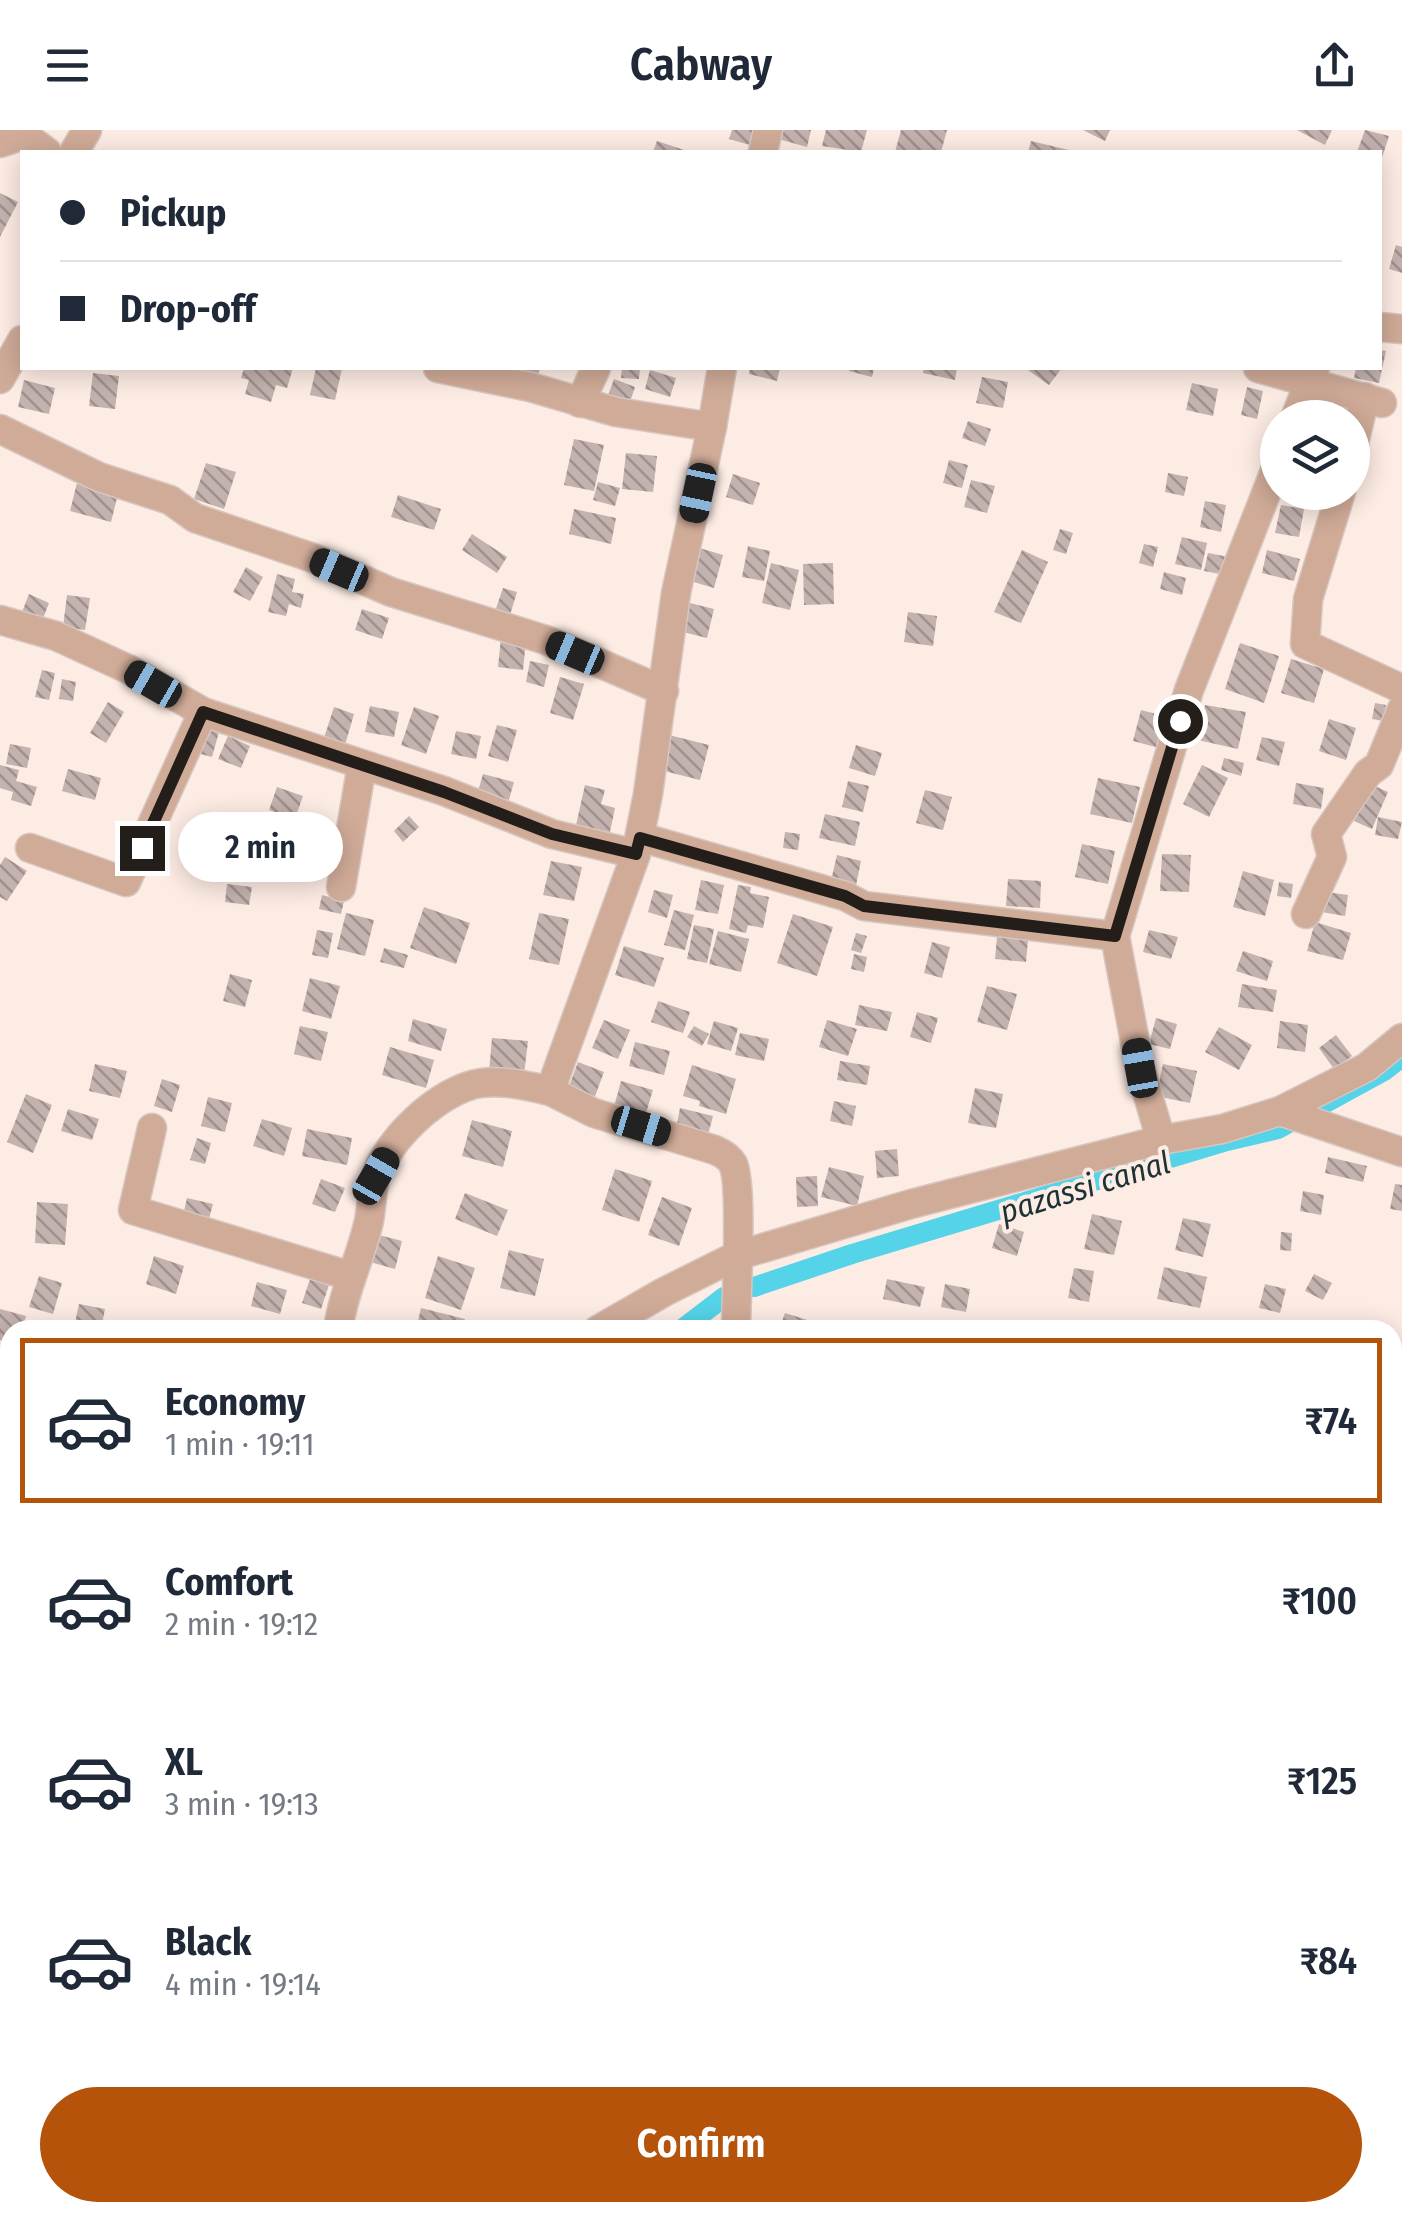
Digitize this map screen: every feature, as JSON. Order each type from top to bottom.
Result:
[{"type":"street","points":[[0,143],[24,135],[44,150]]},
{"type":"street","points":[[0,379],[20,344]]},
{"type":"street","points":[[448,370],[530,387],[616,412],[712,427]]},
{"type":"street","points":[[580,403],[595,370]]},
{"type":"street","points":[[550,1091],[638,846],[676,593],[722,370]]},
{"type":"street","points":[[1276,370],[1312,374],[1374,400],[1370,409]]},
{"type":"street","points":[[1302,400],[1312,374]]},
{"type":"street","points":[[0,429],[99,477],[170,500],[195,518],[313,558],[391,592],[546,640],[664,692]]},
{"type":"street","points":[[1162,1140],[1140,1068],[1115,936],[1189,690],[1260,509]]},
{"type":"street","points":[[1335,510],[1308,599],[1305,644],[1402,689]]},
{"type":"street","points":[[0,620],[56,636],[128,669],[203,712],[444,792],[552,834],[638,846],[845,896],[864,906],[1115,936]]},
{"type":"street","points":[[1306,914],[1332,858],[1326,834],[1368,774],[1379,765],[1402,709]]},
{"type":"street","points":[[30,848],[126,882],[203,712]]},
{"type":"street","points":[[341,886],[362,765]]},
{"type":"street","points":[[617,1320],[736,1256],[911,1204],[1280,1112],[1368,1067],[1402,1038]]},
{"type":"street","points":[[339,1320],[342,1300],[368,1226],[376,1176],[415,1118],[480,1083],[516,1084],[550,1091],[594,1113],[662,1132],[731,1160],[735,1174],[736,1320]]},
{"type":"street","points":[[1280,1112],[1402,1152]]},
{"type":"street","points":[[152,1128],[134,1210],[350,1276]]},
{"type":"building","points":[[732,130],[754,130],[750,145],[729,139]]},
{"type":"building","points":[[780,130],[811,130],[807,147],[778,139]]},
{"type":"building","points":[[826,130],[867,130],[862,150],[822,146]]},
{"type":"building","points":[[901,130],[947,130],[942,150],[896,150]]},
{"type":"building","points":[[1083,130],[1110,130],[1105,141]]},
{"type":"building","points":[[1297,130],[1332,130],[1325,145]]},
{"type":"building","points":[[1365,130],[1389,136],[1382,158],[1382,150],[1358,150]]},
{"type":"building","points":[[657,141],[684,150],[654,150]]},
{"type":"building","points":[[1031,141],[1069,150],[1029,150]]},
{"type":"building","points":[[0,193],[18,202],[0,237]]},
{"type":"building","points":[[1396,245],[1402,247],[1402,273],[1389,269]]},
{"type":"building","points":[[243,370],[292,370],[287,388],[276,385],[271,402],[245,394],[249,380],[241,378]]},
{"type":"building","points":[[316,370],[342,370],[335,400],[310,395]]},
{"type":"building","points":[[508,370],[539,370],[536,382],[507,375]]},
{"type":"building","points":[[622,370],[640,370],[639,379],[621,378]]},
{"type":"building","points":[[650,370],[676,378],[670,397],[645,389]]},
{"type":"building","points":[[750,370],[780,370],[777,381],[749,374]]},
{"type":"building","points":[[849,370],[874,370],[872,377]]},
{"type":"building","points":[[924,370],[957,370],[955,380],[923,373]]},
{"type":"building","points":[[1028,370],[1060,370],[1049,385]]},
{"type":"building","points":[[1356,370],[1382,370],[1379,383],[1354,378]]},
{"type":"building","points":[[93,373],[119,376],[115,409],[89,406]]},
{"type":"building","points":[[982,377],[1008,382],[1003,408],[976,403]]},
{"type":"building","points":[[614,379],[635,387],[628,408],[606,401]]},
{"type":"building","points":[[24,380],[55,388],[49,414],[18,407]]},
{"type":"building","points":[[1192,383],[1218,389],[1213,416],[1186,410]]},
{"type":"building","points":[[1247,387],[1263,391],[1257,419],[1241,415]]},
{"type":"building","points":[[968,421],[991,429],[985,446],[962,438]]},
{"type":"building","points":[[574,439],[604,445],[594,491],[564,485]]},
{"type":"building","points":[[626,453],[657,456],[653,492],[622,489]]},
{"type":"building","points":[[949,460],[968,465],[962,488],[943,483]]},
{"type":"building","points":[[206,463],[236,472],[224,509],[194,499]]},
{"type":"building","points":[[1168,473],[1188,477],[1184,496],[1165,492]]},
{"type":"building","points":[[733,474],[760,483],[753,505],[726,497]]},
{"type":"building","points":[[78,479],[119,490],[111,522],[70,511]]},
{"type":"building","points":[[971,480],[995,486],[987,513],[964,507]]},
{"type":"building","points":[[598,482],[620,488],[615,506],[593,500]]},
{"type":"building","points":[[398,495],[441,509],[434,530],[391,517]]},
{"type":"building","points":[[1205,501],[1226,505],[1221,532],[1200,527]]},
{"type":"building","points":[[574,509],[616,518],[611,544],[569,534]]},
{"type":"building","points":[[1280,510],[1304,510],[1299,537],[1275,533]]},
{"type":"building","points":[[1060,529],[1073,533],[1066,554],[1053,550]]},
{"type":"building","points":[[472,534],[507,557],[497,573],[462,550]]},
{"type":"building","points":[[1182,537],[1207,543],[1201,570],[1175,564]]},
{"type":"building","points":[[1144,544],[1158,547],[1153,567],[1139,563]]},
{"type":"building","points":[[748,546],[770,551],[764,581],[742,577]]},
{"type":"building","points":[[696,547],[723,555],[714,588],[687,580]]},
{"type":"building","points":[[1022,550],[1048,562],[1021,623],[994,612]]},
{"type":"building","points":[[1267,550],[1300,559],[1294,581],[1262,573]]},
{"type":"building","points":[[1208,553],[1234,558],[1231,576],[1204,571]]},
{"type":"building","points":[[771,563],[799,570],[790,610],[762,603]]},
{"type":"building","points":[[833,563],[834,604],[804,605],[803,564]]},
{"type":"building","points":[[246,567],[263,577],[250,601],[233,592]]},
{"type":"building","points":[[1164,572],[1186,578],[1182,595],[1160,589]]},
{"type":"building","points":[[277,574],[295,579],[292,592],[304,594],[301,608],[289,604],[286,616],[268,612]]},
{"type":"building","points":[[503,588],[517,592],[507,625],[492,620]]},
{"type":"building","points":[[29,594],[49,603],[42,621],[22,612]]},
{"type":"building","points":[[67,595],[90,598],[85,630],[63,627]]},
{"type":"building","points":[[690,603],[714,609],[707,638],[683,632]]},
{"type":"building","points":[[362,609],[389,618],[382,639],[355,630]]},
{"type":"building","points":[[908,612],[937,616],[933,646],[904,642]]},
{"type":"building","points":[[501,638],[526,641],[523,670],[498,667]]},
{"type":"building","points":[[1240,643],[1279,656],[1264,703],[1225,689]]},
{"type":"building","points":[[1291,659],[1324,669],[1314,703],[1281,693]]},
{"type":"building","points":[[530,661],[549,665],[544,687],[526,682]]},
{"type":"building","points":[[42,670],[55,673],[49,700],[35,697]]},
{"type":"building","points":[[560,677],[584,684],[573,720],[550,713]]},
{"type":"building","points":[[62,679],[76,682],[73,701],[59,699]]},
{"type":"building","points":[[108,702],[124,712],[106,743],[90,733]]},
{"type":"building","points":[[1375,703],[1386,705],[1383,721],[1372,719]]},
{"type":"building","points":[[1205,705],[1246,712],[1238,749],[1198,740]]},
{"type":"building","points":[[370,706],[399,712],[394,737],[365,732]]},
{"type":"building","points":[[334,707],[354,714],[345,745],[324,738]]},
{"type":"building","points":[[414,707],[439,716],[426,754],[401,745]]},
{"type":"building","points":[[1141,710],[1171,718],[1163,749],[1133,741]]},
{"type":"building","points":[[1329,719],[1356,728],[1346,760],[1319,751]]},
{"type":"building","points":[[197,725],[219,732],[212,757],[189,751]]},
{"type":"building","points":[[497,725],[517,730],[508,762],[488,756]]},
{"type":"building","points":[[456,731],[481,736],[476,759],[451,754]]},
{"type":"building","points":[[665,734],[709,745],[700,780],[656,769]]},
{"type":"building","points":[[228,736],[250,746],[241,768],[218,759]]},
{"type":"building","points":[[1262,737],[1285,742],[1279,766],[1256,760]]},
{"type":"building","points":[[10,744],[31,748],[27,768],[6,764]]},
{"type":"building","points":[[856,745],[882,753],[875,776],[849,768]]},
{"type":"building","points":[[1224,758],[1244,763],[1241,776],[1221,770]]},
{"type":"building","points":[[0,765],[19,770],[16,781],[37,787],[31,806],[11,800],[13,792],[0,788]]},
{"type":"building","points":[[1202,765],[1228,778],[1209,817],[1183,804]]},
{"type":"building","points":[[68,769],[101,778],[95,800],[62,791]]},
{"type":"building","points":[[483,774],[514,782],[508,803],[477,795]]},
{"type":"building","points":[[1098,778],[1140,787],[1132,823],[1090,814]]},
{"type":"building","points":[[848,781],[869,786],[863,812],[842,807]]},
{"type":"building","points":[[1296,783],[1324,788],[1321,809],[1293,804]]},
{"type":"building","points":[[1370,784],[1388,792],[1372,829],[1354,821]]},
{"type":"building","points":[[585,785],[605,790],[601,804],[615,808],[608,841],[574,834]]},
{"type":"building","points":[[277,787],[303,796],[295,819],[269,810]]},
{"type":"building","points":[[925,790],[952,797],[943,830],[916,823]]},
{"type":"building","points":[[825,814],[860,822],[855,846],[819,838]]},
{"type":"building","points":[[409,816],[419,827],[403,842],[394,831]]},
{"type":"building","points":[[1378,817],[1402,822],[1398,839],[1375,835]]},
{"type":"building","points":[[281,827],[311,840],[300,867],[269,854]]},
{"type":"building","points":[[785,832],[800,834],[798,850],[783,848]]},
{"type":"building","points":[[1082,844],[1115,851],[1108,884],[1075,877]]},
{"type":"building","points":[[1162,854],[1191,855],[1189,892],[1160,891]]},
{"type":"building","points":[[837,855],[861,861],[855,890],[830,885]]},
{"type":"building","points":[[5,857],[27,871],[7,901],[0,897],[0,865]]},
{"type":"building","points":[[551,861],[582,867],[574,901],[543,895]]},
{"type":"building","points":[[1243,871],[1274,880],[1265,916],[1233,907]]},
{"type":"building","points":[[1008,879],[1041,881],[1040,908],[1006,906]]},
{"type":"building","points":[[701,880],[724,885],[718,914],[695,910]]},
{"type":"building","points":[[1279,882],[1293,884],[1291,898],[1277,896]]},
{"type":"building","points":[[227,884],[252,887],[249,905],[225,902]]},
{"type":"building","points":[[738,885],[751,887],[750,893],[769,897],[763,928],[748,925],[746,933],[729,929]]},
{"type":"building","points":[[654,890],[673,895],[667,918],[648,912]]},
{"type":"building","points":[[1319,891],[1348,895],[1345,916],[1316,911]]},
{"type":"building","points":[[322,895],[344,901],[341,914],[319,909]]},
{"type":"building","points":[[424,907],[470,923],[456,964],[410,948]]},
{"type":"building","points":[[674,910],[694,915],[685,950],[664,945]]},
{"type":"building","points":[[346,913],[374,920],[365,956],[337,949]]},
{"type":"building","points":[[539,913],[569,919],[559,965],[529,959]]},
{"type":"building","points":[[793,914],[833,927],[817,976],[777,963]]},
{"type":"building","points":[[1315,922],[1351,933],[1343,960],[1307,951]]},
{"type":"building","points":[[694,925],[714,929],[707,963],[687,959]]},
{"type":"building","points":[[317,930],[333,933],[328,958],[312,955]]},
{"type":"building","points":[[1149,930],[1178,937],[1171,959],[1143,952]]},
{"type":"building","points":[[718,931],[749,939],[741,972],[709,964]]},
{"type":"building","points":[[856,933],[867,936],[861,953],[851,950]]},
{"type":"building","points":[[997,937],[1028,940],[1026,962],[995,959]]},
{"type":"building","points":[[932,942],[950,947],[942,978],[924,973]]},
{"type":"building","points":[[624,946],[664,958],[654,987],[615,975]]},
{"type":"building","points":[[384,948],[408,955],[404,968],[380,962]]},
{"type":"building","points":[[1243,951],[1273,961],[1267,981],[1236,971]]},
{"type":"building","points":[[854,954],[867,957],[864,972],[851,969]]},
{"type":"building","points":[[230,974],[252,980],[245,1007],[223,1001]]},
{"type":"building","points":[[310,978],[340,986],[331,1019],[302,1011]]},
{"type":"building","points":[[1242,984],[1277,990],[1273,1012],[1238,1007]]},
{"type":"building","points":[[987,986],[1017,994],[1007,1030],[977,1022]]},
{"type":"building","points":[[658,1001],[690,1012],[683,1033],[651,1022]]},
{"type":"building","points":[[859,1005],[892,1012],[887,1031],[855,1025]]},
{"type":"building","points":[[917,1012],[938,1018],[931,1043],[910,1037]]},
{"type":"building","points":[[1156,1018],[1177,1024],[1170,1049],[1149,1044]]},
{"type":"building","points":[[413,1019],[447,1029],[441,1051],[408,1041]]},
{"type":"building","points":[[604,1020],[630,1030],[618,1059],[592,1048]]},
{"type":"building","points":[[827,1020],[857,1029],[848,1056],[819,1047]]},
{"type":"building","points":[[714,1021],[738,1028],[731,1051],[707,1044]]},
{"type":"building","points":[[1280,1021],[1308,1025],[1305,1052],[1277,1048]]},
{"type":"building","points":[[300,1026],[328,1032],[321,1061],[294,1054]]},
{"type":"building","points":[[694,1026],[709,1034],[702,1046],[687,1037]]},
{"type":"building","points":[[1219,1027],[1252,1045],[1239,1070],[1205,1052]]},
{"type":"building","points":[[740,1033],[769,1039],[764,1061],[735,1055]]},
{"type":"building","points":[[1336,1035],[1352,1056],[1334,1069],[1319,1048]]},
{"type":"building","points":[[492,1038],[528,1041],[524,1075],[489,1072]]},
{"type":"building","points":[[635,1042],[670,1051],[664,1075],[629,1066]]},
{"type":"building","points":[[390,1047],[434,1060],[426,1088],[382,1075]]},
{"type":"building","points":[[840,1061],[870,1066],[867,1085],[837,1080]]},
{"type":"building","points":[[578,1062],[604,1072],[594,1099],[568,1089]]},
{"type":"building","points":[[95,1064],[127,1071],[120,1098],[89,1091]]},
{"type":"building","points":[[1163,1064],[1197,1071],[1190,1103],[1156,1096]]},
{"type":"building","points":[[692,1065],[736,1079],[726,1114],[699,1106],[700,1101],[683,1096]]},
{"type":"building","points":[[162,1079],[180,1085],[172,1112],[154,1106]]},
{"type":"building","points":[[621,1081],[653,1090],[645,1116],[614,1107]]},
{"type":"building","points":[[975,1088],[1003,1094],[996,1128],[968,1123]]},
{"type":"building","points":[[26,1094],[52,1105],[33,1153],[7,1142]]},
{"type":"building","points":[[208,1097],[232,1103],[225,1132],[201,1126]]},
{"type":"building","points":[[834,1101],[856,1106],[852,1126],[830,1121]]},
{"type":"building","points":[[680,1108],[713,1116],[708,1135],[676,1128]]},
{"type":"building","points":[[68,1109],[99,1119],[92,1140],[61,1131]]},
{"type":"building","points":[[262,1119],[292,1128],[284,1156],[253,1146]]},
{"type":"building","points":[[472,1120],[512,1131],[503,1167],[462,1156]]},
{"type":"building","points":[[307,1129],[352,1138],[347,1165],[302,1156]]},
{"type":"building","points":[[197,1138],[211,1143],[205,1164],[190,1160]]},
{"type":"building","points":[[897,1149],[899,1176],[877,1178],[875,1151]]},
{"type":"building","points":[[1328,1157],[1367,1166],[1363,1182],[1325,1173]]},
{"type":"building","points":[[829,1167],[864,1176],[857,1206],[821,1197]]},
{"type":"building","points":[[615,1169],[652,1181],[639,1222],[602,1210]]},
{"type":"building","points":[[817,1176],[818,1206],[797,1207],[796,1177]]},
{"type":"building","points":[[321,1179],[345,1188],[335,1212],[312,1204]]},
{"type":"building","points":[[1395,1184],[1402,1185],[1402,1211],[1390,1209]]},
{"type":"building","points":[[1303,1191],[1324,1195],[1321,1215],[1300,1211]]},
{"type":"building","points":[[465,1193],[508,1210],[497,1236],[455,1219]]},
{"type":"building","points":[[662,1197],[692,1208],[679,1246],[648,1235]]},
{"type":"building","points":[[187,1198],[213,1204],[207,1226],[182,1220]]},
{"type":"building","points":[[37,1202],[68,1204],[65,1245],[35,1243]]},
{"type":"building","points":[[1092,1214],[1122,1221],[1114,1255],[1084,1249]]},
{"type":"building","points":[[1183,1218],[1211,1224],[1203,1257],[1175,1250]]},
{"type":"building","points":[[999,1224],[1024,1232],[1017,1256],[992,1248]]},
{"type":"building","points":[[1281,1232],[1292,1233],[1291,1251],[1280,1250]]},
{"type":"building","points":[[371,1233],[402,1241],[395,1269],[363,1260]]},
{"type":"building","points":[[509,1250],[544,1259],[535,1296],[500,1288]]},
{"type":"building","points":[[154,1256],[184,1266],[176,1294],[146,1284]]},
{"type":"building","points":[[438,1256],[475,1268],[461,1310],[425,1298]]},
{"type":"building","points":[[1164,1267],[1207,1277],[1200,1308],[1157,1299]]},
{"type":"building","points":[[1074,1268],[1094,1271],[1089,1302],[1068,1298]]},
{"type":"building","points":[[1314,1274],[1332,1283],[1323,1300],[1305,1291]]},
{"type":"building","points":[[39,1276],[62,1283],[53,1314],[29,1307]]},
{"type":"building","points":[[310,1279],[329,1285],[321,1309],[302,1303]]},
{"type":"building","points":[[887,1279],[925,1287],[920,1307],[883,1299]]},
{"type":"building","points":[[257,1282],[287,1290],[280,1314],[251,1306]]},
{"type":"building","points":[[945,1284],[970,1289],[966,1312],[941,1307]]},
{"type":"building","points":[[1265,1284],[1286,1289],[1280,1313],[1259,1308]]},
{"type":"building","points":[[79,1304],[105,1309],[103,1320],[76,1320]]},
{"type":"building","points":[[421,1308],[465,1319],[465,1320],[418,1320]]},
{"type":"building","points":[[0,1309],[26,1316],[25,1320],[0,1320]]},
{"type":"building","points":[[785,1313],[807,1320],[783,1320]]},
{"type":"waterway","name":"pazassi canal","points":[[754,1287],[852,1254],[1278,1129],[1384,1071],[1402,1057]]},
{"type":"waterway","name":"pazassi canal","points":[[694,1320],[724,1297]]},
{"type":"route","points":[[142,848],[203,712],[444,792],[552,834],[636,854],[640,838],[845,896],[864,906],[1115,936],[1180,721]]}]
